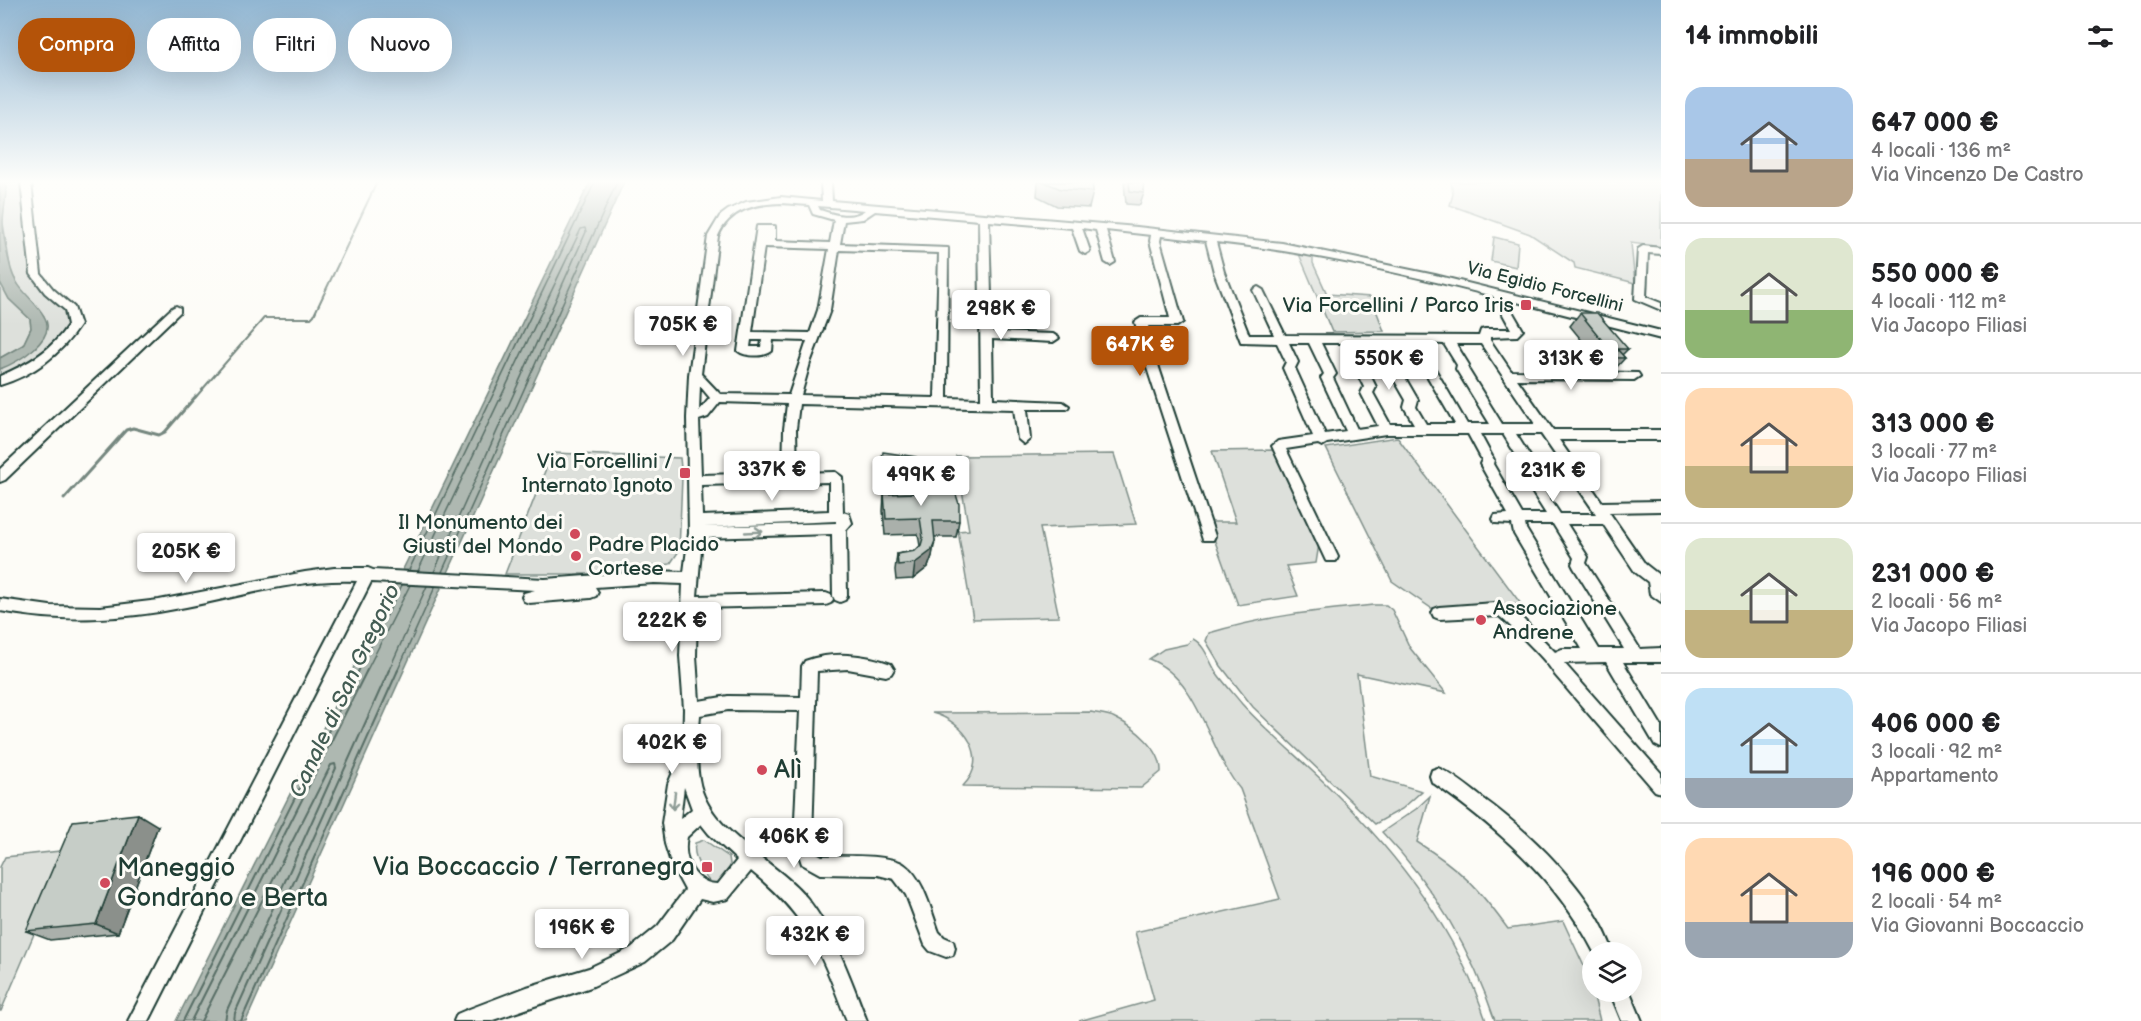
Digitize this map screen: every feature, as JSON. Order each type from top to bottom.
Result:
[{"type":"street","points":[[0,381],[30,369],[63,344],[74,325],[70,309],[49,291],[36,274],[31,230]]},
{"type":"street","name":"Via Egidio Forcellini","points":[[702,812],[692,789],[690,751],[692,709],[688,684],[690,578],[696,527],[693,418],[695,375],[716,230]]},
{"type":"street","points":[[790,474],[790,429],[794,399],[804,363],[824,310],[837,230]]},
{"type":"street","points":[[984,230],[987,404]]},
{"type":"street","points":[[1078,230],[1085,251]]},
{"type":"street","points":[[1101,230],[1110,262]]},
{"type":"street","name":"Via Egidio Forcellini","points":[[1130,230],[1210,237],[1304,250],[1498,293],[1661,335]]},
{"type":"street","points":[[1156,232],[1155,241],[1177,322],[1141,322],[1153,368],[1208,536]]},
{"type":"street","points":[[1210,237],[1219,272],[1245,339],[1484,340]]},
{"type":"street","points":[[815,337],[768,336],[766,351],[744,351],[764,244],[944,250],[941,402]]},
{"type":"street","points":[[1661,251],[1643,249],[1641,299],[1661,307]]},
{"type":"street","points":[[1258,290],[1292,362],[1289,368],[1322,441]]},
{"type":"street","points":[[1498,293],[1500,301],[1517,330],[1513,333],[1485,333],[1484,340],[1640,568],[1659,586]]},
{"type":"street","points":[[0,477],[176,310]]},
{"type":"street","points":[[986,335],[1053,338]]},
{"type":"street","points":[[1313,339],[1330,374],[1327,378],[1353,434]]},
{"type":"street","points":[[1346,339],[1370,387],[1367,393],[1386,429]]},
{"type":"street","points":[[1377,340],[1412,400],[1410,407],[1422,428]]},
{"type":"street","points":[[1412,340],[1488,460],[1486,464],[1518,519],[1519,530],[1661,740]]},
{"type":"street","points":[[1448,340],[1463,364],[1462,369],[1536,477],[1532,481],[1581,557],[1579,564],[1636,655]]},
{"type":"street","points":[[695,375],[717,398],[1064,406]]},
{"type":"street","points":[[1509,375],[1634,376]]},
{"type":"street","points":[[693,418],[704,414],[717,398]]},
{"type":"street","points":[[1020,405],[1024,439]]},
{"type":"street","points":[[1330,557],[1278,447],[1386,429],[1502,428],[1547,432],[1661,435]]},
{"type":"street","points":[[690,603],[833,598],[838,522],[835,477],[695,480]]},
{"type":"street","points":[[1598,507],[1661,507]]},
{"type":"street","points":[[1500,519],[1606,519]]},
{"type":"street","points":[[696,527],[838,522]]},
{"type":"street","points":[[0,605],[70,613],[119,611],[169,604],[307,576],[372,575],[459,582],[545,585],[645,578],[690,578]]},
{"type":"street","points":[[138,1021],[372,575]]},
{"type":"street","points":[[529,597],[635,588],[645,585],[645,578]]},
{"type":"street","points":[[1439,613],[1502,610],[1516,621],[1547,655],[1555,660],[1560,670],[1661,785]]},
{"type":"street","points":[[1555,660],[1562,656],[1602,655],[1636,655],[1659,659]]},
{"type":"street","points":[[886,669],[867,663],[819,663],[810,666],[803,840],[808,858],[820,865],[878,866],[898,871],[913,889],[932,938],[936,944],[946,948]]},
{"type":"street","points":[[692,709],[728,704],[808,704]]},
{"type":"street","points":[[690,751],[681,764],[677,778],[672,817],[672,840],[683,870],[696,889],[710,893],[722,892],[735,879],[749,859]]},
{"type":"street","points":[[1438,776],[1487,810],[1533,852],[1579,908],[1598,942]]},
{"type":"street","points":[[678,854],[678,837],[685,825],[702,812],[727,841],[786,889],[810,918],[833,961],[857,1021]]},
{"type":"street","points":[[464,1021],[591,976],[638,955],[665,933],[696,889]]},
{"type":"street","points":[[1624,1002],[1632,1021]]},
{"type":"shaded area","points":[[4,230],[30,230],[34,275],[68,309],[72,325],[61,344],[0,380],[0,369],[36,347],[47,326],[44,316],[20,288],[11,272]]},
{"type":"shaded area","points":[[1518,230],[1661,230],[1661,247],[1631,243],[1635,283],[1575,268],[1574,263],[1530,234]]},
{"type":"shaded area","points":[[1494,237],[1518,243],[1516,267],[1491,261]]},
{"type":"shaded area","points":[[1299,254],[1313,256],[1313,263],[1327,294],[1371,297],[1384,331],[1332,332]]},
{"type":"shaded area","points":[[0,282],[9,299],[30,319],[31,328],[23,345],[0,358]]},
{"type":"shaded area","points":[[1397,437],[1521,604],[1431,608],[1392,581],[1326,448]]},
{"type":"shaded area","points":[[1275,450],[1319,544],[1316,563],[1286,566],[1298,596],[1238,605],[1208,522],[1236,522],[1212,451]]},
{"type":"shaded area","points":[[552,453],[680,458],[682,478],[679,551],[670,564],[590,574],[505,574]]},
{"type":"shaded area","points":[[1114,454],[1136,524],[1040,528],[1059,617],[973,619],[958,531],[969,530],[956,456]]},
{"type":"shaded area","points":[[1386,605],[1392,610],[1410,648],[1446,693],[1357,674],[1370,776],[1422,791],[1402,809],[1375,824],[1253,707],[1221,666],[1206,641],[1209,633],[1250,622]]},
{"type":"shaded area","points":[[1193,639],[1201,645],[1216,672],[1242,704],[1356,814],[1402,867],[1442,925],[1459,956],[1486,1021],[1079,1021],[1154,1000],[1135,932],[1280,899],[1240,789],[1219,755],[1202,717],[1180,682],[1166,669],[1149,659],[1164,649],[1187,644]]},
{"type":"shaded area","points":[[1091,712],[1112,717],[1138,733],[1157,755],[1161,772],[1141,788],[963,786],[971,775],[974,764],[974,753],[970,742],[954,724],[932,713]]},
{"type":"shaded area","points":[[1430,796],[1417,842],[1458,871],[1508,929],[1563,921],[1582,962],[1582,1002],[1595,1002],[1600,1021],[1495,1021],[1475,969],[1449,920],[1418,874],[1382,832],[1416,809]]},
{"type":"shaded area","points":[[704,840],[729,857],[731,871],[724,882],[712,884],[699,865],[694,848],[695,843]]},
{"type":"shaded area","points":[[70,850],[0,1011],[0,867],[5,857]]},
{"type":"water","points":[[0,230],[3,230],[11,269],[17,283],[41,312],[47,326],[45,334],[33,350],[0,369],[0,358],[23,345],[31,328],[30,319],[9,299],[0,282]]},
{"type":"water","name":"Canale di San Gregorio","points":[[567,230],[603,230],[246,1021],[176,1021],[406,563]]},
{"type":"building","points":[[1580,313],[1597,313],[1628,349],[1617,349],[1625,358],[1566,357],[1560,348],[1609,349]]},
{"type":"building","points":[[883,452],[916,457],[916,461],[926,472],[928,489],[954,488],[959,504],[959,521],[933,521],[935,541],[931,551],[915,563],[898,565],[897,554],[915,551],[921,545],[923,538],[920,518],[886,519],[884,494],[917,493],[912,470],[901,463],[887,462],[887,458],[882,457]]},
{"type":"building","points":[[138,814],[96,924],[26,931],[73,821]]},
{"type":"waterway","points":[[195,398],[264,318],[311,318],[314,315],[354,230]]},
{"type":"waterway","points":[[64,499],[126,430],[133,428],[159,435],[165,432],[196,396]]},
{"type":"place","name":"Via Forcellini / Parco Iris","points":[[1526,305]]},
{"type":"place","name":"Via Forcellini / Internato Ignoto","points":[[685,473]]},
{"type":"place","name":"Il Monumento dei Giusti del Mondo","points":[[575,534]]},
{"type":"place","name":"Padre Placido Cortese","points":[[576,556]]},
{"type":"place","name":"Associazione Andrene","points":[[1481,620]]},
{"type":"place","name":"Alì","points":[[762,770]]},
{"type":"place","name":"Via Boccaccio / Terranegra","points":[[707,867]]},
{"type":"place","name":"Maneggio Gondrano e Berta","points":[[105,883]]}]
